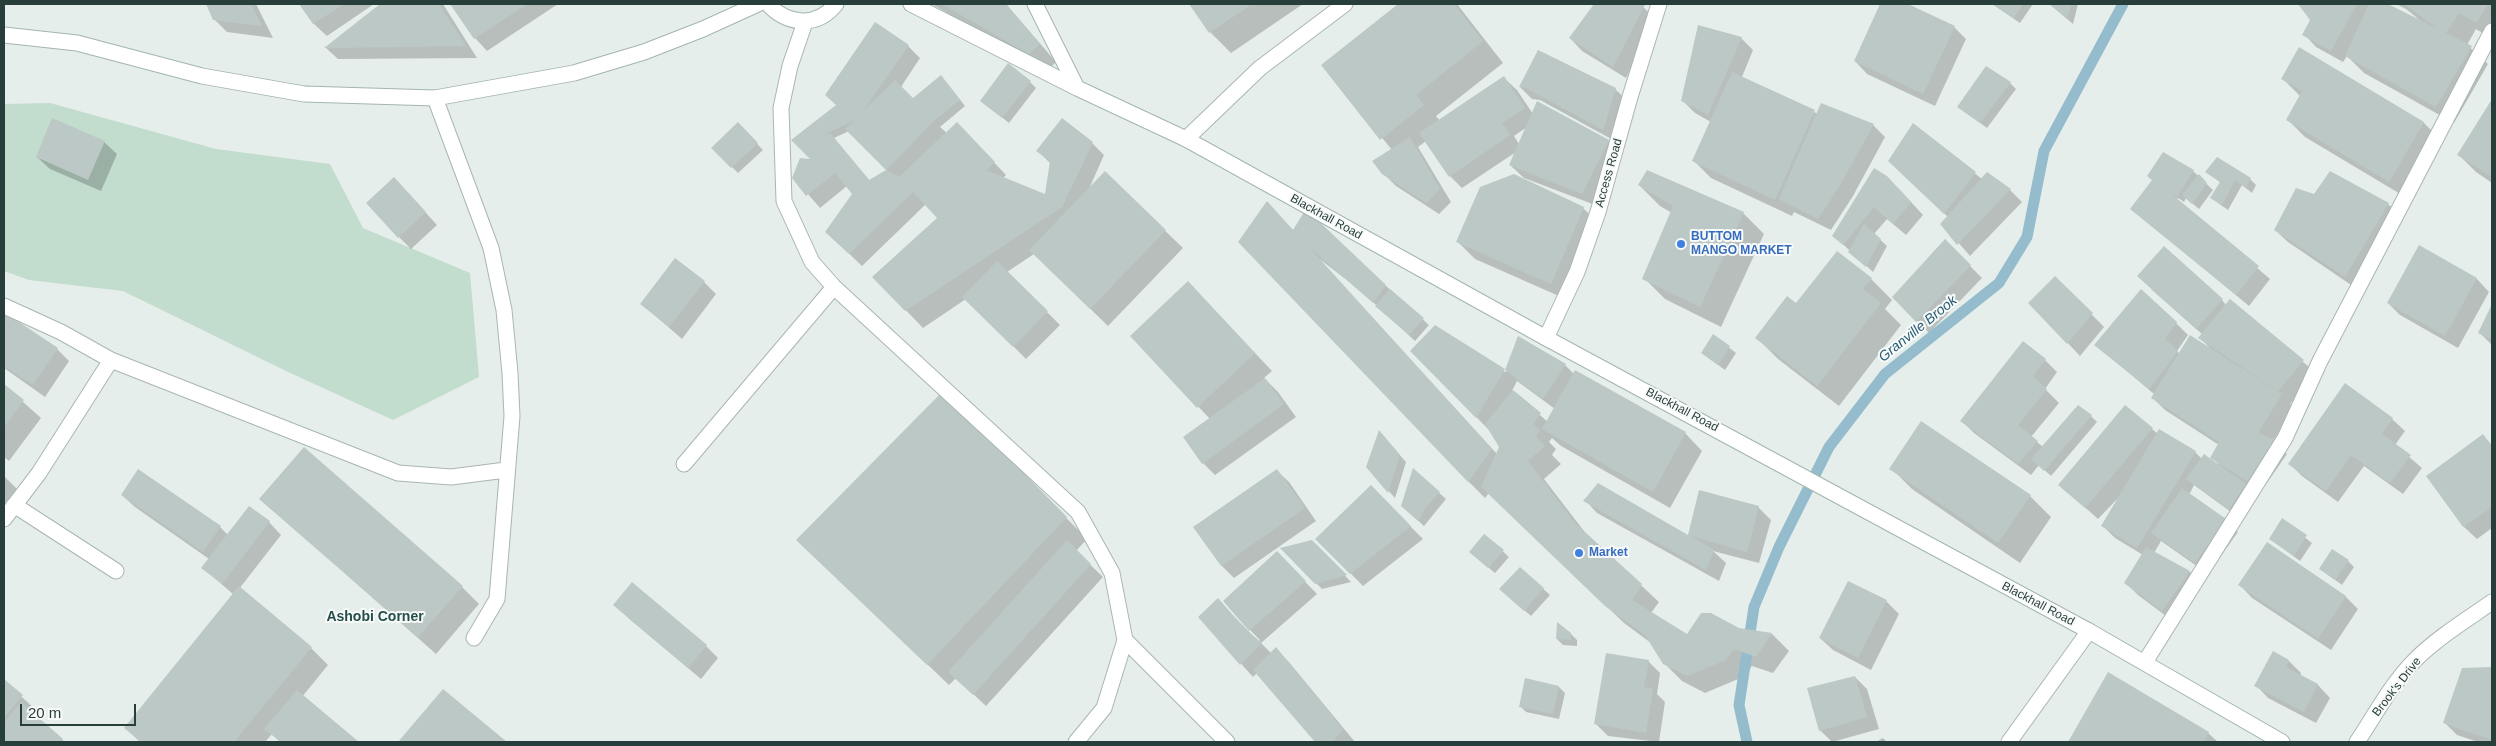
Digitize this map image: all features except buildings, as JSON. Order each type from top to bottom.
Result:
[{"type":"main road","points":[[4,35],[77,43],[202,76],[304,94],[435,98],[574,73],[652,48],[703,29],[758,4]]},
{"type":"main road","points":[[768,4],[775,12],[789,20],[804,22],[821,17],[836,4]]},
{"type":"main road","name":"Blackhall Road","points":[[911,4],[1077,88],[1186,139],[1546,338],[1774,459],[2089,631],[2282,742]]},
{"type":"main road","points":[[1035,4],[1077,88]]},
{"type":"main road","points":[[1186,139],[1260,68],[1345,4]]},
{"type":"main road","name":"Access Road","points":[[1546,338],[1577,272],[1598,212],[1630,97],[1659,4]]},
{"type":"main road","points":[[804,22],[790,66],[781,108],[784,201],[812,262],[834,287],[1078,512],[1112,573],[1125,640],[1104,708],[1076,742]]},
{"type":"main road","points":[[2145,662],[2285,438],[2320,361],[2492,31]]},
{"type":"main road","points":[[435,98],[491,248],[504,310],[512,416],[506,470],[497,600],[474,638]]},
{"type":"main road","points":[[684,464],[834,287]]},
{"type":"main road","points":[[4,306],[61,332],[111,360],[398,473],[451,477],[506,470]]},
{"type":"main road","points":[[4,519],[38,473],[111,360]]},
{"type":"main road","points":[[14,505],[116,571]]},
{"type":"main road","name":"Brook's Drive","points":[[2357,742],[2415,660],[2462,622],[2492,602]]},
{"type":"main road","points":[[2009,742],[2089,631]]},
{"type":"main road","points":[[1125,640],[1227,742]]},
{"type":"green space","points":[[50,103],[216,149],[330,164],[363,228],[470,273],[479,377],[393,420],[288,372],[123,291],[29,280],[4,271],[4,104]]},
{"type":"waterway","name":"Granville Brook","points":[[1747,742],[1739,705],[1754,607],[1779,547],[1829,447],[1885,374],[1999,283],[2027,237],[2044,151],[2123,4]]},
{"type":"place","name":"BUTTOM MANGO MARKET","points":[[1681,244]]},
{"type":"place","name":"Market","points":[[1579,553]]},
{"type":"district","name":"Ashobi Corner","points":[[375,617]]}]
